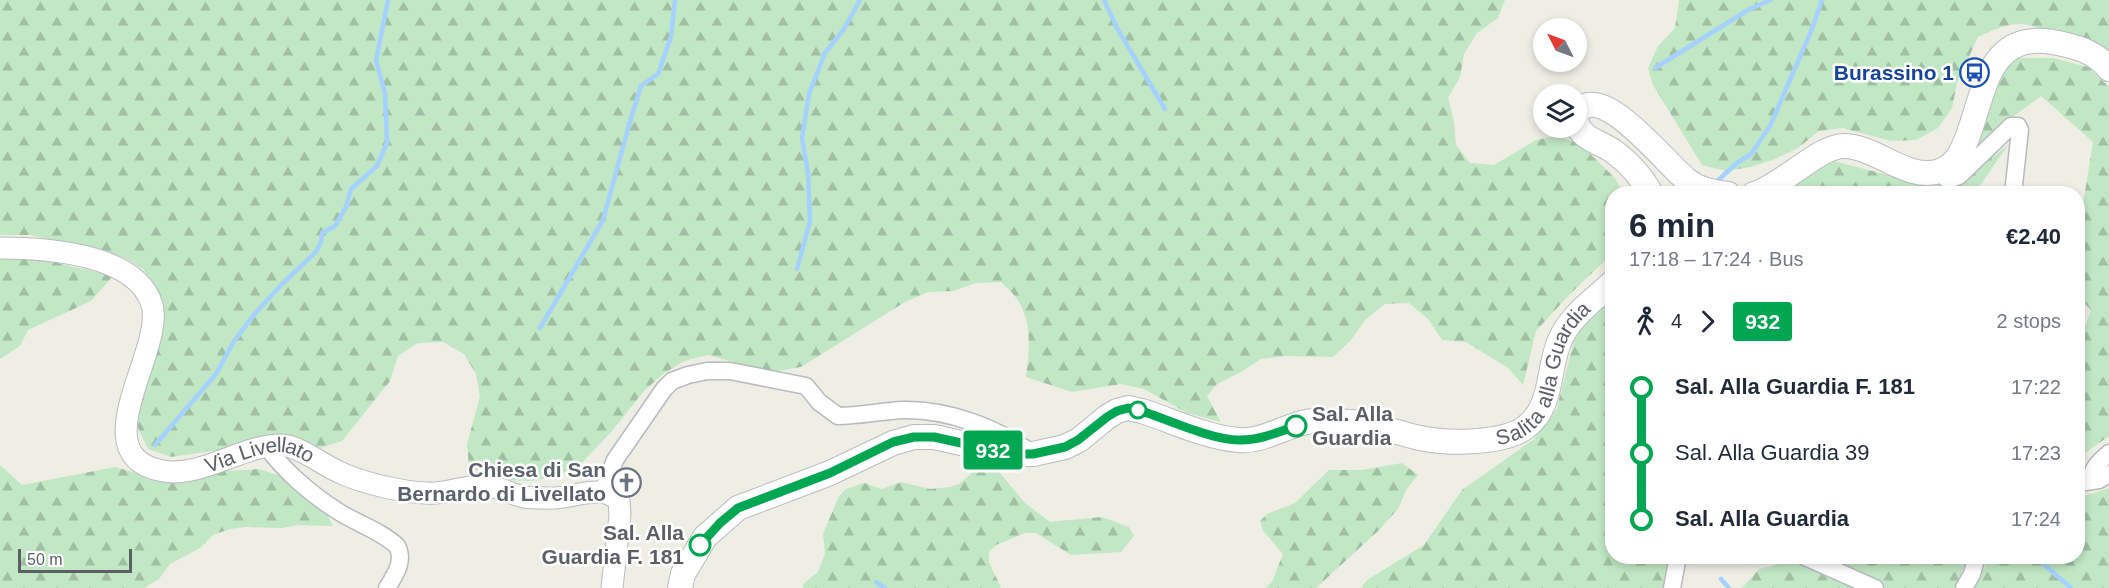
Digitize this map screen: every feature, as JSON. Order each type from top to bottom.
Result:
[{"type":"main road","points":[[1772,186],[1830,148],[1844,145],[1859,148],[1923,172],[1938,172],[1950,166],[1962,154],[1991,68],[2002,54],[2014,45],[2031,40],[2074,47],[2095,55],[2109,69]]},
{"type":"main road","points":[[1587,105],[1593,103],[1606,107],[1630,126],[1686,180],[1697,186]]},
{"type":"main road","points":[[1587,137],[1612,150],[1626,161],[1646,186]]},
{"type":"main road","name":"Salita alla Guardia","points":[[680,588],[687,566],[705,537],[738,508],[830,473],[893,442],[914,437],[934,437],[1011,454],[1033,454],[1065,447],[1078,440],[1107,417],[1128,408],[1222,438],[1242,440],[1262,437],[1313,421],[1365,424],[1423,439],[1478,441],[1503,438],[1526,428],[1543,408],[1560,340],[1567,327],[1605,290]]},
{"type":"street","points":[[1938,172],[1948,180],[1959,176],[2011,126],[2015,125],[2020,130],[2014,186]]},
{"type":"street","name":"Via Livellato","points":[[0,248],[25,248],[102,261],[119,267],[129,274],[146,293],[152,305],[153,320],[132,395],[126,430],[126,440],[135,458],[144,464],[165,472],[195,469],[267,447],[286,445],[340,472],[373,484],[409,491],[435,493],[471,486],[487,486],[523,496],[555,499],[603,491]]},
{"type":"street","points":[[612,588],[620,515],[619,501],[612,493],[603,491],[615,460],[664,389],[672,381],[707,371],[730,371],[806,386],[819,402],[838,416],[906,410],[926,411],[956,417],[1012,440],[1033,454]]},
{"type":"street","points":[[267,447],[274,457],[320,499],[336,511],[397,546],[400,561],[387,588]]},
{"type":"street","points":[[2085,481],[2109,453]]},
{"type":"street","points":[[2085,481],[2099,480],[2109,474]]},
{"type":"street","points":[[1672,588],[1676,564]]},
{"type":"street","points":[[1821,564],[1875,588]]},
{"type":"street","points":[[1965,588],[1975,564]]},
{"type":"green space","points":[[0,0],[1505,0],[1498,18],[1477,33],[1464,54],[1460,77],[1448,98],[1454,122],[1456,145],[1470,163],[1494,165],[1536,140],[1564,138],[1580,144],[1615,178],[1619,186],[1605,186],[1605,261],[1536,331],[1523,385],[1508,368],[1466,342],[1442,340],[1428,319],[1409,303],[1385,304],[1365,320],[1351,340],[1333,357],[1285,356],[1261,359],[1217,384],[1207,396],[1221,422],[1187,413],[1144,389],[1121,384],[1072,392],[1026,377],[1029,337],[1022,308],[1001,282],[976,283],[953,291],[928,292],[905,302],[801,367],[778,371],[754,368],[708,355],[684,361],[663,374],[644,391],[612,431],[578,467],[556,476],[532,481],[508,480],[469,468],[467,444],[480,397],[476,374],[464,354],[443,342],[418,343],[398,356],[390,381],[342,441],[320,448],[274,435],[220,450],[171,457],[148,449],[138,428],[138,405],[163,312],[157,289],[143,269],[123,257],[30,235],[0,235]]},
{"type":"green space","points":[[1679,0],[2109,0],[2109,59],[2065,38],[2030,25],[2004,26],[1978,37],[1957,83],[1952,108],[1938,128],[1916,140],[1891,141],[1842,128],[1819,131],[1798,148],[1775,159],[1751,167],[1726,171],[1702,165],[1653,85],[1648,68],[1658,46],[1675,28]]},
{"type":"green space","points":[[2018,58],[2053,58],[2088,67],[2109,87],[2109,436],[2085,453],[2085,327],[2091,310],[2085,304],[2085,192],[2093,142],[2041,96],[1999,127],[1979,152],[1970,148],[1998,76]]},
{"type":"green space","points":[[2008,145],[1980,186],[1929,186],[1959,183]]},
{"type":"green space","points":[[1834,161],[1929,186],[1789,186]]},
{"type":"green space","points":[[28,256],[113,276],[91,301],[28,330],[20,346],[0,359],[0,258]]},
{"type":"green space","points":[[1605,303],[1605,564],[1667,564],[1663,588],[1361,588],[1367,580],[1424,545],[1462,490],[1534,439],[1557,408],[1576,332]]},
{"type":"green space","points":[[1402,463],[1418,475],[1406,490],[1398,509],[1378,531],[1316,588],[1265,588],[1272,582],[1283,554],[1263,531],[1260,521],[1267,514],[1295,503],[1329,470],[1362,470]]},
{"type":"green space","points":[[0,465],[22,485],[115,467],[149,480],[167,483],[223,471],[259,469],[278,475],[328,516],[333,526],[298,525],[282,528],[230,529],[213,535],[200,548],[170,564],[159,579],[144,588],[0,588]]},
{"type":"green space","points":[[981,465],[1000,473],[1025,503],[1050,522],[1102,517],[1129,527],[1134,536],[1121,552],[1071,555],[1036,533],[1025,533],[996,545],[989,552],[989,562],[1001,588],[803,588],[803,584],[818,572],[825,554],[823,534],[839,496],[846,489],[864,483],[882,489],[901,482],[930,489],[950,487],[959,484]]},
{"type":"green space","points":[[2109,488],[2109,588],[1974,588],[1986,564],[2085,564],[2085,496]]},
{"type":"green space","points":[[1780,564],[1812,564],[1865,588],[1742,588],[1759,569]]},
{"type":"green space","points":[[1828,564],[1966,564],[1954,588],[1887,588]]},
{"type":"waterway","points":[[155,445],[216,374],[233,343],[252,317],[316,252],[322,233],[335,226],[346,207],[351,189],[377,166],[387,143],[385,93],[376,61],[388,0]]},
{"type":"waterway","points":[[540,328],[603,220],[641,86],[658,74],[671,37],[675,0]]},
{"type":"waterway","points":[[797,269],[810,221],[808,173],[802,138],[809,94],[825,53],[844,29],[860,0]]},
{"type":"waterway","points":[[1104,0],[1117,28],[1165,109]]},
{"type":"waterway","points":[[1655,68],[1748,10],[1771,0]]},
{"type":"waterway","points":[[1714,184],[1737,163],[1751,154],[1770,126],[1812,29],[1822,0]]},
{"type":"waterway","points":[[2044,564],[2071,588]]},
{"type":"waterway","points":[[1721,579],[1729,588]]},
{"type":"waterway","points":[[876,582],[885,588]]},
{"type":"bus line","name":"932","points":[[700,545],[705,537],[738,508],[830,473],[893,442],[914,437],[934,437],[1011,454],[1033,454],[1065,447],[1078,440],[1107,417],[1128,408],[1222,438],[1242,440],[1262,437],[1296,426]]},
{"type":"place","name":"Burassino 1","points":[[1975,73]]},
{"type":"place","name":"Sal. Alla Guardia","points":[[1296,426]]},
{"type":"place","name":"Chiesa di San Bernardo di Livellato","points":[[627,482]]},
{"type":"place","name":"Sal. Alla Guardia F. 181","points":[[700,545]]}]
